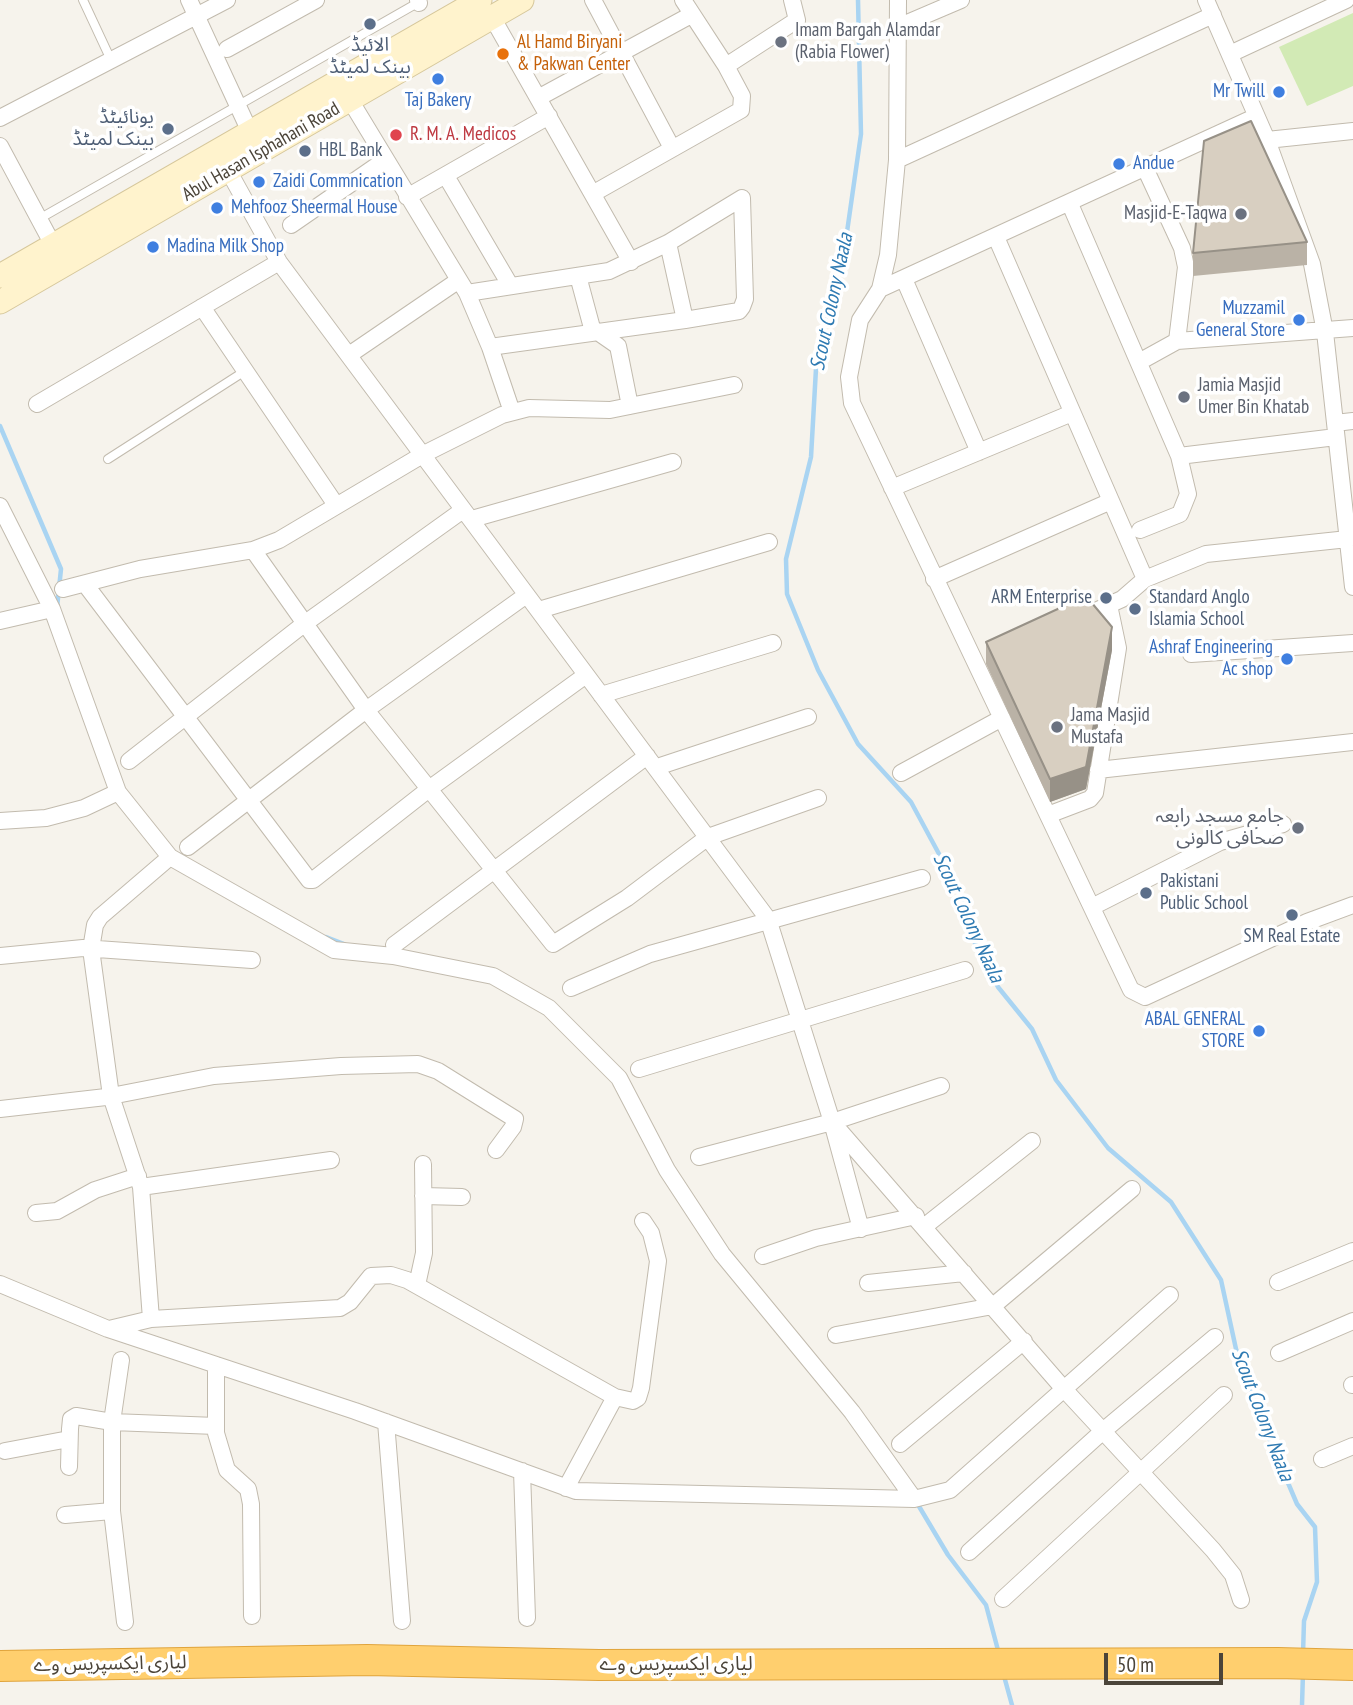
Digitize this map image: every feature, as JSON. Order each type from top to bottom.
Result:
[{"type":"highway","name":"لیاری ایکسپریس وے","points":[[0,1666],[367,1660],[599,1665],[1353,1665]]},
{"type":"main road","name":"Abul Hasan Isphahani Road","points":[[0,276],[250,132],[486,9],[522,0]]},
{"type":"main road","name":"Abul Hasan Isphahani Road","points":[[0,302],[350,100],[486,9]]},
{"type":"street","points":[[189,0],[250,132]]},
{"type":"street","points":[[0,118],[227,0]]},
{"type":"street","points":[[227,48],[316,0]]},
{"type":"street","points":[[593,0],[672,148]]},
{"type":"street","points":[[594,193],[741,110],[742,96],[684,0]]},
{"type":"street","points":[[726,66],[797,20],[792,0]]},
{"type":"street","points":[[898,0],[900,26],[897,160],[888,255],[880,289],[860,320],[849,377],[852,403],[934,579],[982,663],[1002,718],[1131,990],[1145,998],[1307,922],[1353,905]]},
{"type":"street","points":[[900,26],[961,0]]},
{"type":"street","points":[[1206,0],[1267,140],[1312,264],[1325,332],[1336,430],[1349,509],[1348,539],[1353,587]]},
{"type":"street","points":[[1230,54],[1346,0]]},
{"type":"street","points":[[486,9],[594,193],[631,262]]},
{"type":"street","points":[[538,98],[691,15]]},
{"type":"street","points":[[897,160],[1213,15]]},
{"type":"street","points":[[350,100],[463,287],[490,347],[512,412]]},
{"type":"street","points":[[407,197],[549,116]]},
{"type":"street","points":[[880,289],[1255,117]]},
{"type":"street","points":[[1267,140],[1353,131]]},
{"type":"street","points":[[0,146],[53,245]]},
{"type":"street","points":[[218,151],[279,262],[768,919],[832,1122],[861,1229]]},
{"type":"street","points":[[291,225],[385,160]]},
{"type":"street","points":[[1145,168],[1182,248],[1186,267],[1177,341]]},
{"type":"street","points":[[446,176],[510,285]]},
{"type":"street","points":[[349,355],[463,287],[510,285],[609,271],[668,243],[739,197],[743,200],[746,299],[739,312],[490,347]]},
{"type":"street","points":[[1070,204],[1179,456],[1188,494],[1180,514],[1140,530]]},
{"type":"street","points":[[996,237],[1145,579]]},
{"type":"street","points":[[668,243],[685,320]]},
{"type":"street","points":[[37,404],[279,262]]},
{"type":"street","points":[[578,276],[592,328],[618,346],[630,406]]},
{"type":"street","points":[[904,279],[979,452]]},
{"type":"street","points":[[202,307],[337,505]]},
{"type":"street","points":[[1139,362],[1177,341],[1353,328]]},
{"type":"street","points":[[63,589],[140,569],[253,550],[279,540],[424,454],[512,412],[529,408],[610,410],[734,385]]},
{"type":"street","points":[[892,488],[1072,413]]},
{"type":"street","points":[[1179,456],[1336,430],[1353,421]]},
{"type":"street","points":[[129,761],[304,624],[468,515],[673,462]]},
{"type":"street","points":[[934,579],[1111,501]]},
{"type":"street","points":[[0,506],[52,609],[118,792],[170,857],[334,950],[393,956],[493,976],[549,1008],[619,1078],[667,1170],[722,1254],[852,1412],[914,1499]]},
{"type":"street","points":[[1069,624],[1109,606],[1145,579],[1206,554],[1348,539]]},
{"type":"street","points":[[538,610],[769,542]]},
{"type":"street","points":[[253,550],[366,710],[550,942],[558,944],[708,837],[818,798]]},
{"type":"street","points":[[85,584],[247,802],[305,876],[313,880],[429,789],[586,675]]},
{"type":"street","points":[[188,847],[366,710],[525,596]]},
{"type":"street","points":[[1048,815],[1090,799],[1095,793],[1118,648],[1109,606]]},
{"type":"street","points":[[0,621],[52,609]]},
{"type":"street","points":[[601,695],[773,643]]},
{"type":"street","points":[[1191,654],[1353,643]]},
{"type":"street","points":[[394,945],[494,871],[652,761],[808,717]]},
{"type":"street","points":[[901,773],[1002,718]]},
{"type":"street","points":[[1097,770],[1353,742]]},
{"type":"street","points":[[0,821],[46,818],[84,808],[118,792]]},
{"type":"street","points":[[1092,907],[1220,842],[1283,824]]},
{"type":"street","points":[[151,1319],[139,1182],[111,1096],[91,949],[95,925],[100,917],[170,857]]},
{"type":"street","points":[[571,988],[650,954],[922,878]]},
{"type":"street","points":[[0,956],[53,949],[91,949],[252,960]]},
{"type":"street","points":[[639,1069],[965,971]]},
{"type":"street","points":[[0,1109],[111,1096],[214,1076],[341,1066],[418,1064],[438,1071],[514,1119],[513,1127],[496,1150]]},
{"type":"street","points":[[699,1157],[832,1122],[941,1086]]},
{"type":"street","points":[[832,1122],[1063,1388],[1233,1575],[1241,1600]]},
{"type":"street","points":[[763,1256],[816,1238],[920,1221],[1032,1141]]},
{"type":"street","points":[[36,1213],[57,1211],[95,1190],[139,1182],[331,1160]]},
{"type":"street","points":[[417,1285],[424,1253],[423,1164]]},
{"type":"street","points":[[836,1335],[993,1306],[1132,1189]]},
{"type":"street","points":[[423,1196],[462,1197]]},
{"type":"street","points":[[108,1329],[151,1319],[340,1308],[350,1302],[371,1276],[380,1274],[407,1280],[615,1397],[634,1401],[641,1388],[658,1261],[651,1233],[643,1221]]},
{"type":"street","points":[[1278,1282],[1353,1251]]},
{"type":"street","points":[[868,1283],[964,1273]]},
{"type":"street","points":[[0,1284],[108,1329],[386,1422],[576,1491],[914,1499],[950,1490],[1170,1295]]},
{"type":"street","points":[[1279,1353],[1353,1321]]},
{"type":"street","points":[[969,1552],[1103,1431],[1216,1337]]},
{"type":"street","points":[[900,1444],[1024,1341]]},
{"type":"street","points":[[121,1360],[112,1422],[112,1511],[125,1622]]},
{"type":"street","points":[[216,1365],[216,1426],[227,1470],[248,1489],[250,1497],[252,1616]]},
{"type":"street","points":[[1003,1599],[1224,1395]]},
{"type":"street","points":[[566,1488],[615,1397]]},
{"type":"street","points":[[69,1467],[69,1439],[72,1419],[76,1416],[112,1422],[216,1426]]},
{"type":"street","points":[[386,1422],[402,1620]]},
{"type":"street","points":[[5,1451],[69,1439]]},
{"type":"street","points":[[1322,1459],[1353,1446]]},
{"type":"street","points":[[522,1471],[527,1618]]},
{"type":"street","points":[[65,1515],[112,1511]]},
{"type":"lane","points":[[83,0],[111,60]]},
{"type":"lane","points":[[39,219],[420,1]]},
{"type":"lane","points":[[108,459],[245,370]]},
{"type":"green space","points":[[1353,13],[1353,86],[1307,106],[1279,47]]},
{"type":"building","name":"Masjid-E-Taqwa","points":[[1251,121],[1307,242],[1193,253],[1204,141]]},
{"type":"building","name":"Jama Masjid Mustafa","points":[[1086,596],[1112,627],[1086,767],[1050,779],[986,642]]},
{"type":"waterway","name":"Scout Colony Naala","points":[[858,0],[861,134],[846,239],[817,351],[811,457],[786,559],[787,594],[818,670],[858,744],[911,802],[959,891],[974,941],[998,987],[1032,1029],[1056,1080],[1108,1148],[1171,1202],[1221,1280],[1236,1349],[1257,1410],[1297,1504],[1315,1527],[1317,1582],[1304,1621],[1303,1654]]},
{"type":"waterway","points":[[0,426],[61,569],[57,608]]},
{"type":"waterway","points":[[326,937],[344,944]]},
{"type":"waterway","points":[[917,1503],[948,1555],[986,1605],[999,1654]]},
{"type":"waterway","name":"Scout Colony Naala","points":[[1302,1705],[1303,1673]]},
{"type":"waterway","points":[[1004,1676],[1012,1705]]},
{"type":"place","name":"الائیڈ بینک لمیٹڈ","points":[[370,24]]},
{"type":"place","name":"Imam Bargah Alamdar (Rabia Flower)","points":[[781,42]]},
{"type":"place","name":"Al Hamd Biryani & Pakwan Center","points":[[503,54]]},
{"type":"place","name":"Taj Bakery","points":[[438,79]]},
{"type":"place","name":"Mr Twill","points":[[1279,92]]},
{"type":"place","name":"یونائیٹڈ بینک لمیٹڈ","points":[[168,129]]},
{"type":"place","name":"R. M. A. Medicos","points":[[396,135]]},
{"type":"place","name":"HBL Bank","points":[[305,151]]},
{"type":"place","name":"Andue","points":[[1119,164]]},
{"type":"place","name":"Zaidi Commnication","points":[[259,182]]},
{"type":"place","name":"Mehfooz Sheermal House","points":[[217,208]]},
{"type":"place","name":"Masjid-E-Taqwa","points":[[1241,214]]},
{"type":"place","name":"Madina Milk Shop","points":[[153,247]]},
{"type":"place","name":"Muzzamil General Store","points":[[1299,320]]},
{"type":"place","name":"Jamia Masjid Umer Bin Khatab","points":[[1184,397]]},
{"type":"place","name":"ARM Enterprise","points":[[1106,598]]},
{"type":"place","name":"Standard Anglo Islamia School","points":[[1135,609]]},
{"type":"place","name":"Ashraf Engineering Ac shop","points":[[1287,659]]},
{"type":"place","name":"Jama Masjid Mustafa","points":[[1057,727]]},
{"type":"place","name":"جامع مسجد رابعہ صحافی کالونی","points":[[1298,828]]},
{"type":"place","name":"Pakistani Public School","points":[[1146,893]]},
{"type":"place","name":"SM Real Estate","points":[[1292,915]]},
{"type":"place","name":"ABAL GENERAL STORE","points":[[1259,1031]]}]
